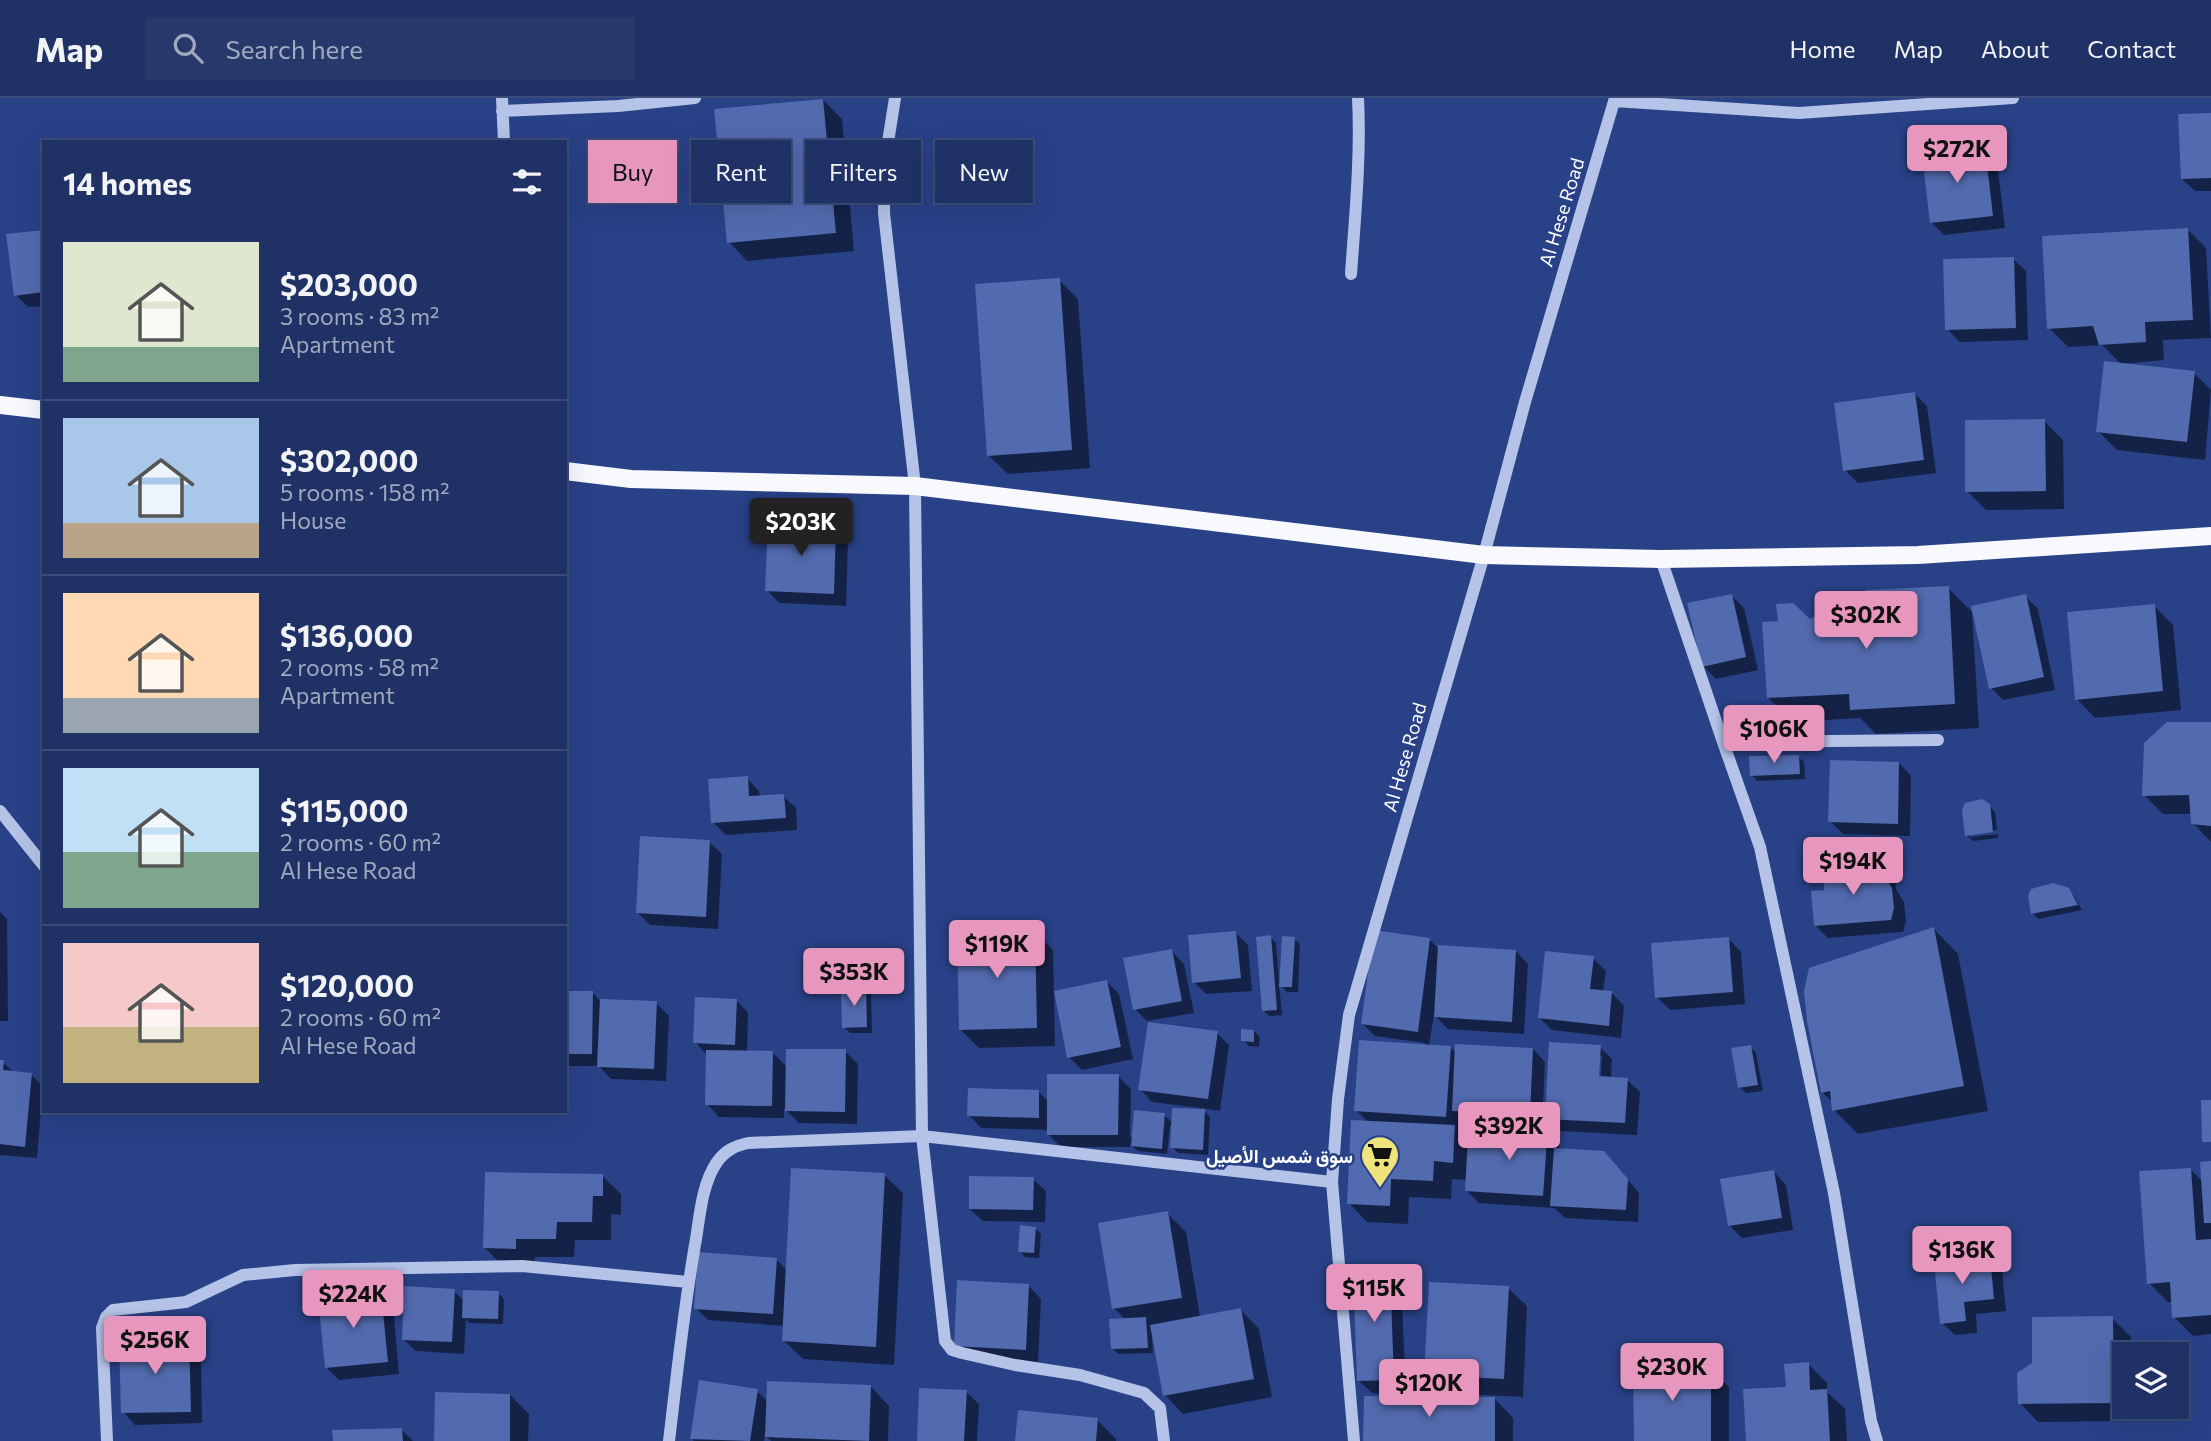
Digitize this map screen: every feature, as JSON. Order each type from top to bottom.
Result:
[{"type":"main road","points":[[0,405],[42,410]]},
{"type":"main road","points":[[567,471],[631,479],[915,486],[1484,555],[1661,559],[1917,555],[2211,536]]},
{"type":"street","points":[[504,140],[502,104],[618,106],[695,98]]},
{"type":"street","points":[[895,98],[885,161],[884,213],[915,486],[922,1136],[945,1341],[952,1350],[962,1353],[1015,1365],[1080,1374],[1144,1393],[1160,1408],[1164,1441]]},
{"type":"street","points":[[1351,274],[1358,172],[1358,98]]},
{"type":"street","points":[[1615,100],[1799,113],[2012,98]]},
{"type":"street","name":"Al Hese Road","points":[[1354,1441],[1332,1182],[1338,1099],[1349,1015],[1484,555],[1525,402],[1615,100]]},
{"type":"street","points":[[1661,559],[1760,847],[1834,1193],[1871,1421],[1877,1441]]},
{"type":"street","points":[[1723,742],[1938,740]]},
{"type":"street","points":[[0,811],[42,864]]},
{"type":"street","points":[[668,1441],[688,1282],[705,1188],[716,1163],[726,1151],[748,1143],[922,1136],[1332,1182]]},
{"type":"street","points":[[107,1441],[102,1328],[106,1317],[113,1310],[186,1302],[243,1275],[295,1270],[522,1266],[688,1282]]},
{"type":"building","points":[[823,99],[827,140],[805,140],[805,203],[833,203],[836,233],[727,243],[723,203],[791,203],[791,140],[717,140],[714,109]]},
{"type":"building","points":[[2211,113],[2211,178],[2181,179],[2178,114]]},
{"type":"building","points":[[1985,147],[1993,216],[1930,223],[1922,154]]},
{"type":"building","points":[[2188,228],[2193,320],[2145,322],[2146,342],[2099,345],[2093,326],[2047,329],[2042,236]]},
{"type":"building","points":[[42,230],[42,292],[14,296],[6,234]]},
{"type":"building","points":[[2014,257],[2016,328],[1945,330],[1943,259]]},
{"type":"building","points":[[1060,278],[1072,450],[987,456],[975,284]]},
{"type":"building","points":[[2104,361],[2195,371],[2187,442],[2096,432]]},
{"type":"building","points":[[1915,392],[1924,460],[1843,471],[1834,403]]},
{"type":"building","points":[[2045,419],[2046,491],[1965,492],[1965,420]]},
{"type":"building","points":[[768,522],[836,525],[834,594],[765,591]]},
{"type":"building","points":[[1949,586],[1955,704],[1850,710],[1849,694],[1767,698],[1762,622],[1778,621],[1776,604],[1793,603],[1810,619],[1826,609],[1857,609],[1858,597],[1866,590]]},
{"type":"building","points":[[1732,594],[1746,657],[1702,667],[1687,603]]},
{"type":"building","points":[[2026,594],[2044,677],[1989,689],[1971,606]]},
{"type":"building","points":[[2155,604],[2163,691],[2075,700],[2067,612]]},
{"type":"building","points":[[2167,722],[2211,722],[2211,826],[2191,824],[2189,795],[2142,796],[2144,743]]},
{"type":"building","points":[[1799,755],[1800,774],[1750,776],[1749,756]]},
{"type":"building","points":[[1830,760],[1899,762],[1898,824],[1828,822]]},
{"type":"building","points":[[748,776],[749,796],[784,794],[786,818],[711,823],[708,779]]},
{"type":"building","points":[[1982,799],[1990,804],[1993,832],[1965,836],[1962,810],[1965,803]]},
{"type":"building","points":[[640,836],[710,840],[706,917],[636,913]]},
{"type":"building","points":[[1884,865],[1884,875],[1892,888],[1894,908],[1891,920],[1814,926],[1811,891],[1824,890],[1823,869]]},
{"type":"building","points":[[2053,883],[2069,888],[2078,905],[2031,914],[2028,896],[2031,889]]},
{"type":"building","points":[[1934,927],[1964,1086],[1832,1111],[1830,1091],[1821,1093],[1807,1021],[1804,991],[1809,968]]},
{"type":"building","points":[[1035,930],[1037,1028],[959,1030],[957,932]]},
{"type":"building","points":[[1374,930],[1430,938],[1418,1032],[1361,1024]]},
{"type":"building","points":[[1236,931],[1241,978],[1192,983],[1188,935]]},
{"type":"building","points":[[1271,935],[1277,1010],[1262,1011],[1256,937]]},
{"type":"building","points":[[1282,936],[1295,937],[1292,987],[1279,987]]},
{"type":"building","points":[[1729,937],[1733,992],[1655,998],[1651,943]]},
{"type":"building","points":[[1438,945],[1516,950],[1512,1022],[1434,1017]]},
{"type":"building","points":[[1172,949],[1182,1001],[1133,1010],[1123,958]]},
{"type":"building","points":[[1545,951],[1594,956],[1590,989],[1612,991],[1609,1026],[1538,1018]]},
{"type":"building","points":[[1107,980],[1121,1047],[1067,1058],[1054,991]]},
{"type":"building","points":[[866,987],[867,1027],[842,1028],[841,988]]},
{"type":"building","points":[[567,991],[593,991],[592,1054],[567,1054]]},
{"type":"building","points":[[695,997],[737,999],[735,1045],[693,1043]]},
{"type":"building","points":[[600,999],[657,1001],[654,1069],[597,1067]]},
{"type":"building","points":[[1148,1022],[1218,1031],[1208,1099],[1138,1090]]},
{"type":"building","points":[[1241,1029],[1254,1030],[1254,1042],[1241,1041]]},
{"type":"building","points":[[1359,1040],[1451,1046],[1446,1117],[1354,1111]]},
{"type":"building","points":[[1549,1042],[1601,1045],[1599,1076],[1628,1078],[1625,1123],[1545,1119]]},
{"type":"building","points":[[1455,1044],[1533,1048],[1530,1115],[1452,1111]]},
{"type":"building","points":[[1751,1045],[1758,1085],[1738,1088],[1731,1048]]},
{"type":"building","points":[[786,1049],[846,1049],[845,1112],[785,1111]]},
{"type":"building","points":[[706,1050],[773,1051],[772,1106],[705,1105]]},
{"type":"building","points":[[0,1060],[4,1060],[3,1070],[32,1073],[25,1147],[0,1144]]},
{"type":"building","points":[[1047,1074],[1119,1074],[1118,1135],[1047,1135]]},
{"type":"building","points":[[968,1088],[1039,1090],[1039,1118],[967,1116]]},
{"type":"building","points":[[2201,1100],[2211,1100],[2211,1142],[2202,1142]]},
{"type":"building","points":[[1172,1108],[1205,1109],[1203,1150],[1170,1148]]},
{"type":"building","points":[[1134,1110],[1165,1113],[1162,1149],[1131,1146]]},
{"type":"building","points":[[1351,1120],[1455,1125],[1453,1163],[1434,1161],[1433,1181],[1391,1179],[1390,1206],[1347,1204]]},
{"type":"building","points":[[1508,1124],[1548,1126],[1543,1196],[1465,1191],[1468,1138],[1507,1141]]},
{"type":"building","points":[[1554,1148],[1604,1151],[1628,1179],[1626,1210],[1550,1206]]},
{"type":"building","points":[[2211,1161],[2211,1223],[2204,1223],[2200,1162]]},
{"type":"building","points":[[791,1168],[885,1173],[876,1347],[782,1341]]},
{"type":"building","points":[[2191,1168],[2196,1240],[2211,1239],[2211,1315],[2172,1318],[2170,1282],[2147,1284],[2139,1171]]},
{"type":"building","points":[[1774,1170],[1782,1218],[1728,1226],[1720,1179]]},
{"type":"building","points":[[485,1172],[603,1174],[603,1196],[593,1196],[592,1222],[557,1222],[556,1239],[516,1239],[516,1249],[483,1248]]},
{"type":"building","points":[[969,1176],[1034,1177],[1033,1210],[969,1209]]},
{"type":"building","points":[[1168,1211],[1182,1298],[1112,1309],[1098,1223]]},
{"type":"building","points":[[1020,1225],[1036,1227],[1034,1253],[1018,1252]]},
{"type":"building","points":[[698,1252],[777,1258],[773,1314],[694,1309]]},
{"type":"building","points":[[1990,1256],[1994,1299],[1964,1302],[1966,1321],[1940,1324],[1934,1262]]},
{"type":"building","points":[[1390,1268],[1394,1380],[1357,1381],[1353,1269]]},
{"type":"building","points":[[957,1280],[1029,1284],[1026,1350],[954,1346]]},
{"type":"building","points":[[1429,1282],[1509,1286],[1504,1379],[1424,1375]]},
{"type":"building","points":[[404,1286],[455,1289],[452,1342],[402,1340]]},
{"type":"building","points":[[463,1290],[499,1291],[498,1319],[462,1318]]},
{"type":"building","points":[[381,1292],[388,1362],[325,1368],[318,1297]]},
{"type":"building","points":[[1241,1308],[1254,1379],[1163,1396],[1150,1325]]},
{"type":"building","points":[[2113,1316],[2112,1403],[2018,1404],[2017,1373],[2032,1363],[2032,1317]]},
{"type":"building","points":[[1146,1317],[1148,1348],[1111,1349],[1109,1319]]},
{"type":"building","points":[[189,1338],[191,1412],[121,1413],[119,1340]]},
{"type":"building","points":[[1809,1362],[1810,1390],[1827,1389],[1830,1441],[1746,1441],[1743,1389],[1786,1387],[1784,1364]]},
{"type":"building","points":[[1633,1366],[1711,1366],[1711,1441],[1634,1441]]},
{"type":"building","points":[[699,1380],[758,1389],[750,1441],[690,1439]]},
{"type":"building","points":[[767,1381],[871,1385],[869,1441],[765,1437]]},
{"type":"building","points":[[919,1388],[967,1390],[964,1441],[917,1441]]},
{"type":"building","points":[[435,1392],[510,1394],[510,1441],[434,1441]]},
{"type":"building","points":[[1364,1396],[1495,1397],[1495,1441],[1363,1441]]},
{"type":"building","points":[[1018,1410],[1098,1418],[1096,1441],[1015,1441]]},
{"type":"building","points":[[402,1428],[403,1441],[333,1441],[332,1430]]},
{"type":"place","name":"سوق شمس الأصيل","points":[[1380,1189]]}]
